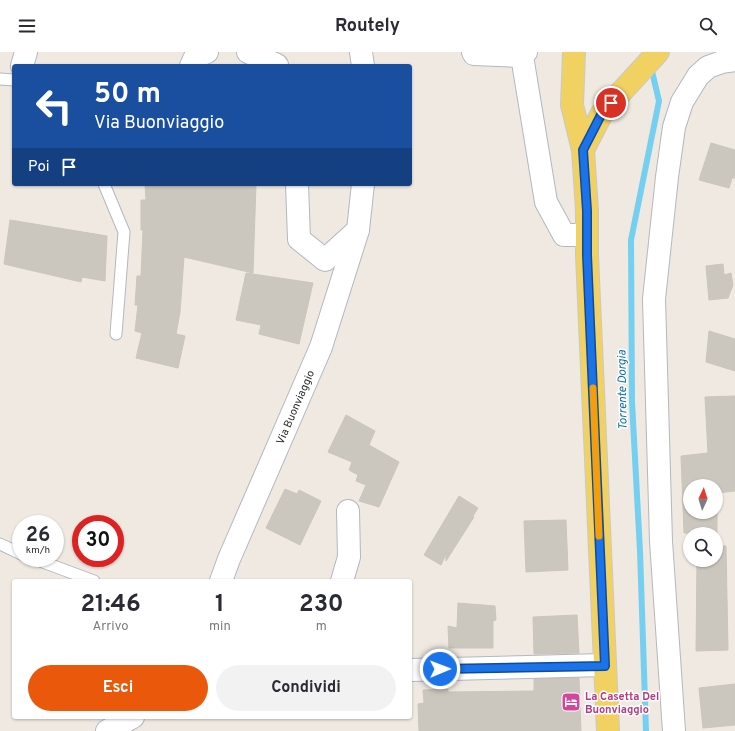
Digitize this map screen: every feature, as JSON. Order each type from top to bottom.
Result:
[{"type":"main road","points":[[574,52],[572,105],[583,150],[587,211],[586,235],[608,731]]},
{"type":"main road","points":[[583,150],[602,113],[658,52]]},
{"type":"street","points":[[23,64],[26,52]]},
{"type":"street","points":[[192,64],[195,56],[207,52]]},
{"type":"street","points":[[248,52],[274,61]]},
{"type":"street","points":[[361,52],[363,64]]},
{"type":"street","points":[[473,52],[474,54],[524,54],[546,202],[564,235],[586,235]]},
{"type":"street","points":[[674,731],[661,541],[654,299],[674,127],[682,102],[698,76],[708,67],[722,62],[735,60]]},
{"type":"street","points":[[297,186],[299,239],[325,260],[358,230]]},
{"type":"street","name":"Via Buonviaggio","points":[[222,579],[229,559],[322,347],[358,230],[363,186]]},
{"type":"street","points":[[343,579],[350,557],[348,510]]},
{"type":"street","points":[[412,670],[605,666]]},
{"type":"street","points":[[107,731],[129,719]]},
{"type":"lane","points":[[0,79],[12,80]]},
{"type":"lane","points":[[105,186],[124,232],[116,334]]},
{"type":"lane","points":[[0,544],[12,550]]},
{"type":"lane","points":[[56,567],[89,579]]},
{"type":"building","points":[[711,143],[735,150],[735,178],[732,178],[729,188],[699,180]]},
{"type":"building","points":[[145,186],[256,186],[253,273],[184,257],[180,312],[176,334],[185,336],[178,368],[136,358],[142,333],[135,331],[138,305],[135,305],[137,276],[141,276],[143,230],[141,230],[141,200],[146,200]]},
{"type":"building","points":[[10,220],[107,236],[105,281],[82,277],[81,282],[4,264]]},
{"type":"building","points":[[723,264],[724,275],[731,273],[733,285],[728,298],[709,300],[706,266]]},
{"type":"building","points":[[246,273],[313,283],[299,344],[259,334],[261,325],[236,320]]},
{"type":"building","points":[[709,331],[735,339],[735,371],[706,362]]},
{"type":"building","points":[[735,396],[735,491],[723,492],[723,479],[683,479],[683,507],[681,456],[708,453],[705,397]]},
{"type":"building","points":[[346,415],[375,431],[369,445],[399,462],[379,507],[359,501],[366,485],[356,481],[358,475],[349,470],[352,462],[328,452]]},
{"type":"building","points":[[285,489],[297,494],[299,490],[321,501],[300,545],[266,528]]},
{"type":"building","points":[[459,496],[478,508],[473,516],[474,517],[446,561],[446,554],[441,565],[424,555]]},
{"type":"building","points":[[683,519],[717,519],[717,527],[684,527]]},
{"type":"building","points":[[566,520],[568,570],[526,572],[524,521]]},
{"type":"building","points":[[723,546],[726,546],[728,650],[696,651],[697,567],[723,567]]},
{"type":"building","points":[[458,603],[495,606],[496,620],[493,621],[493,648],[449,648],[448,626],[457,628]]},
{"type":"building","points":[[577,615],[579,653],[534,654],[533,617]]},
{"type":"building","points":[[579,678],[581,731],[419,731],[418,704],[424,703],[423,690],[448,689],[448,692],[534,691],[534,679]]},
{"type":"building","points":[[735,684],[735,725],[703,728],[699,688]]},
{"type":"waterway","name":"Torrente Dorgia","points":[[646,731],[640,551],[632,402],[631,240],[659,101],[651,67]]},
{"type":"slow traffic","points":[[593,388],[599,536]]},
{"type":"place","name":"La Casetta Del Buonviaggio","points":[[571,702]]},
{"type":"route","points":[[440,669],[605,666],[586,235],[587,211],[583,150],[602,113],[611,103]]}]
